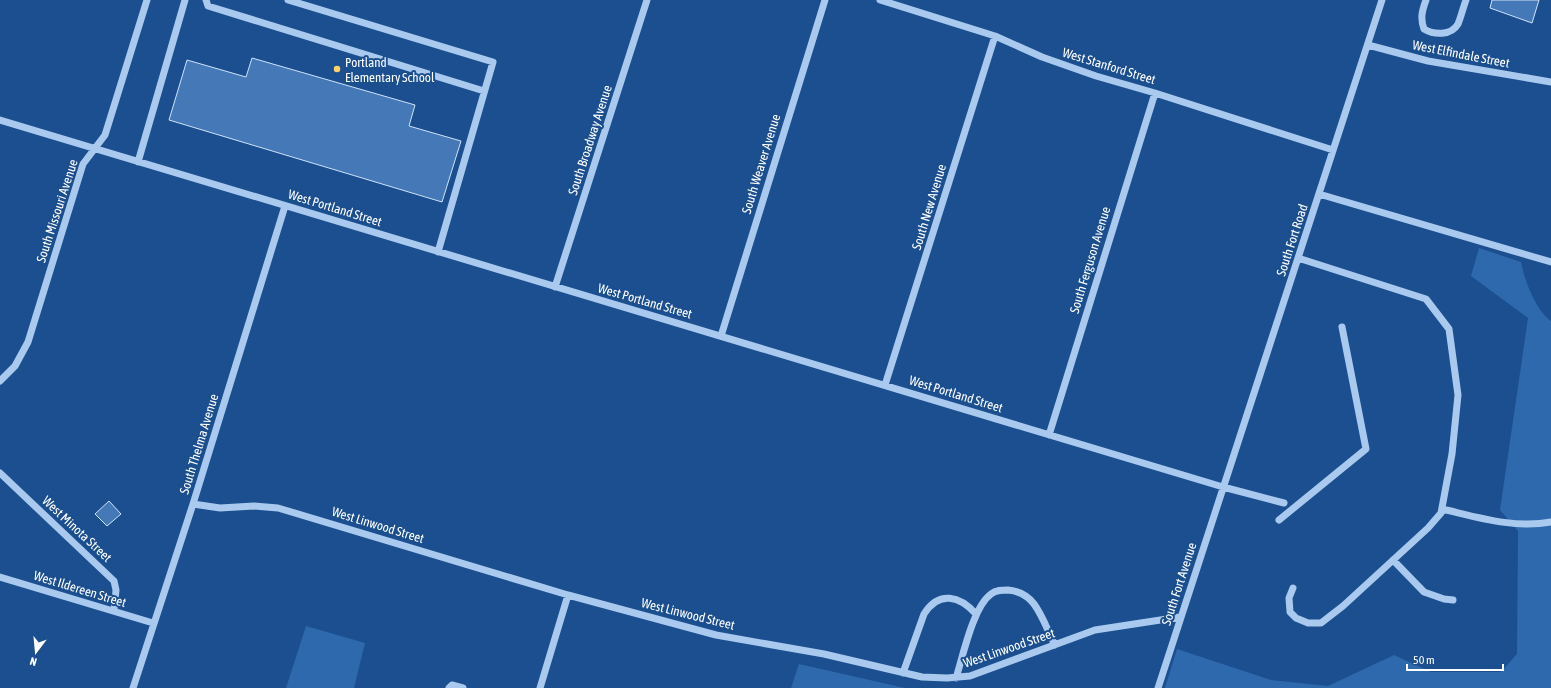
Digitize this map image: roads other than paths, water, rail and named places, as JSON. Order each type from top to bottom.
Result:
[{"type":"street","name":"South Missouri Avenue","points":[[0,381],[15,366],[28,342],[83,164],[105,135],[148,0]]},
{"type":"street","points":[[138,162],[185,0]]},
{"type":"street","points":[[206,0],[208,6],[484,91]]},
{"type":"street","points":[[288,0],[493,62],[438,252]]},
{"type":"street","name":"South Broadway Avenue","points":[[555,288],[648,0]]},
{"type":"street","name":"South Weaver Avenue","points":[[721,336],[825,0]]},
{"type":"street","name":"West Stanford Street","points":[[880,0],[892,2],[995,36],[1042,57],[1096,76],[1155,93],[1333,150]]},
{"type":"street","name":"South Fort Road","points":[[1223,487],[1382,0]]},
{"type":"street","points":[[1426,0],[1421,14],[1421,21],[1424,29],[1437,34],[1452,30],[1457,25],[1466,0]]},
{"type":"street","name":"South New Avenue","points":[[885,385],[995,36]]},
{"type":"street","name":"West Elfindale Street","points":[[1368,45],[1428,61],[1551,82]]},
{"type":"street","name":"South Ferguson Avenue","points":[[1048,434],[1155,93]]},
{"type":"street","name":"West Portland Street","points":[[0,120],[555,288],[1284,504]]},
{"type":"street","points":[[1319,194],[1551,262]]},
{"type":"street","name":"South Thelma Avenue","points":[[133,688],[193,504],[285,206]]},
{"type":"street","points":[[1292,588],[1289,598],[1290,612],[1296,618],[1308,622],[1321,623],[1346,604],[1428,528],[1441,513],[1452,454],[1458,395],[1449,329],[1426,299],[1298,258]]},
{"type":"street","points":[[1279,520],[1366,449],[1342,327]]},
{"type":"street","name":"West Minota Street","points":[[0,473],[114,581],[116,590],[114,611]]},
{"type":"street","name":"South Fort Avenue","points":[[1158,688],[1223,487]]},
{"type":"street","name":"West Linwood Street","points":[[193,504],[220,508],[254,506],[278,508],[568,595],[716,635],[824,654],[922,677],[956,678],[970,676],[1095,630],[1180,617]]},
{"type":"street","points":[[1442,509],[1488,520],[1538,525],[1551,522]]},
{"type":"street","points":[[1393,560],[1424,592],[1444,599],[1453,600]]},
{"type":"street","name":"West Ildereen Street","points":[[0,577],[153,623]]},
{"type":"street","points":[[956,678],[976,614],[991,593],[1000,590],[1015,591],[1028,597],[1036,606],[1055,645]]},
{"type":"street","points":[[540,688],[568,595]]},
{"type":"street","points":[[903,673],[924,614],[928,608],[946,598],[952,598],[964,602],[976,614]]},
{"type":"street","points":[[450,688],[452,685],[463,688]]},
{"type":"place","name":"Portland Elementary School","points":[[337,69]]}]
